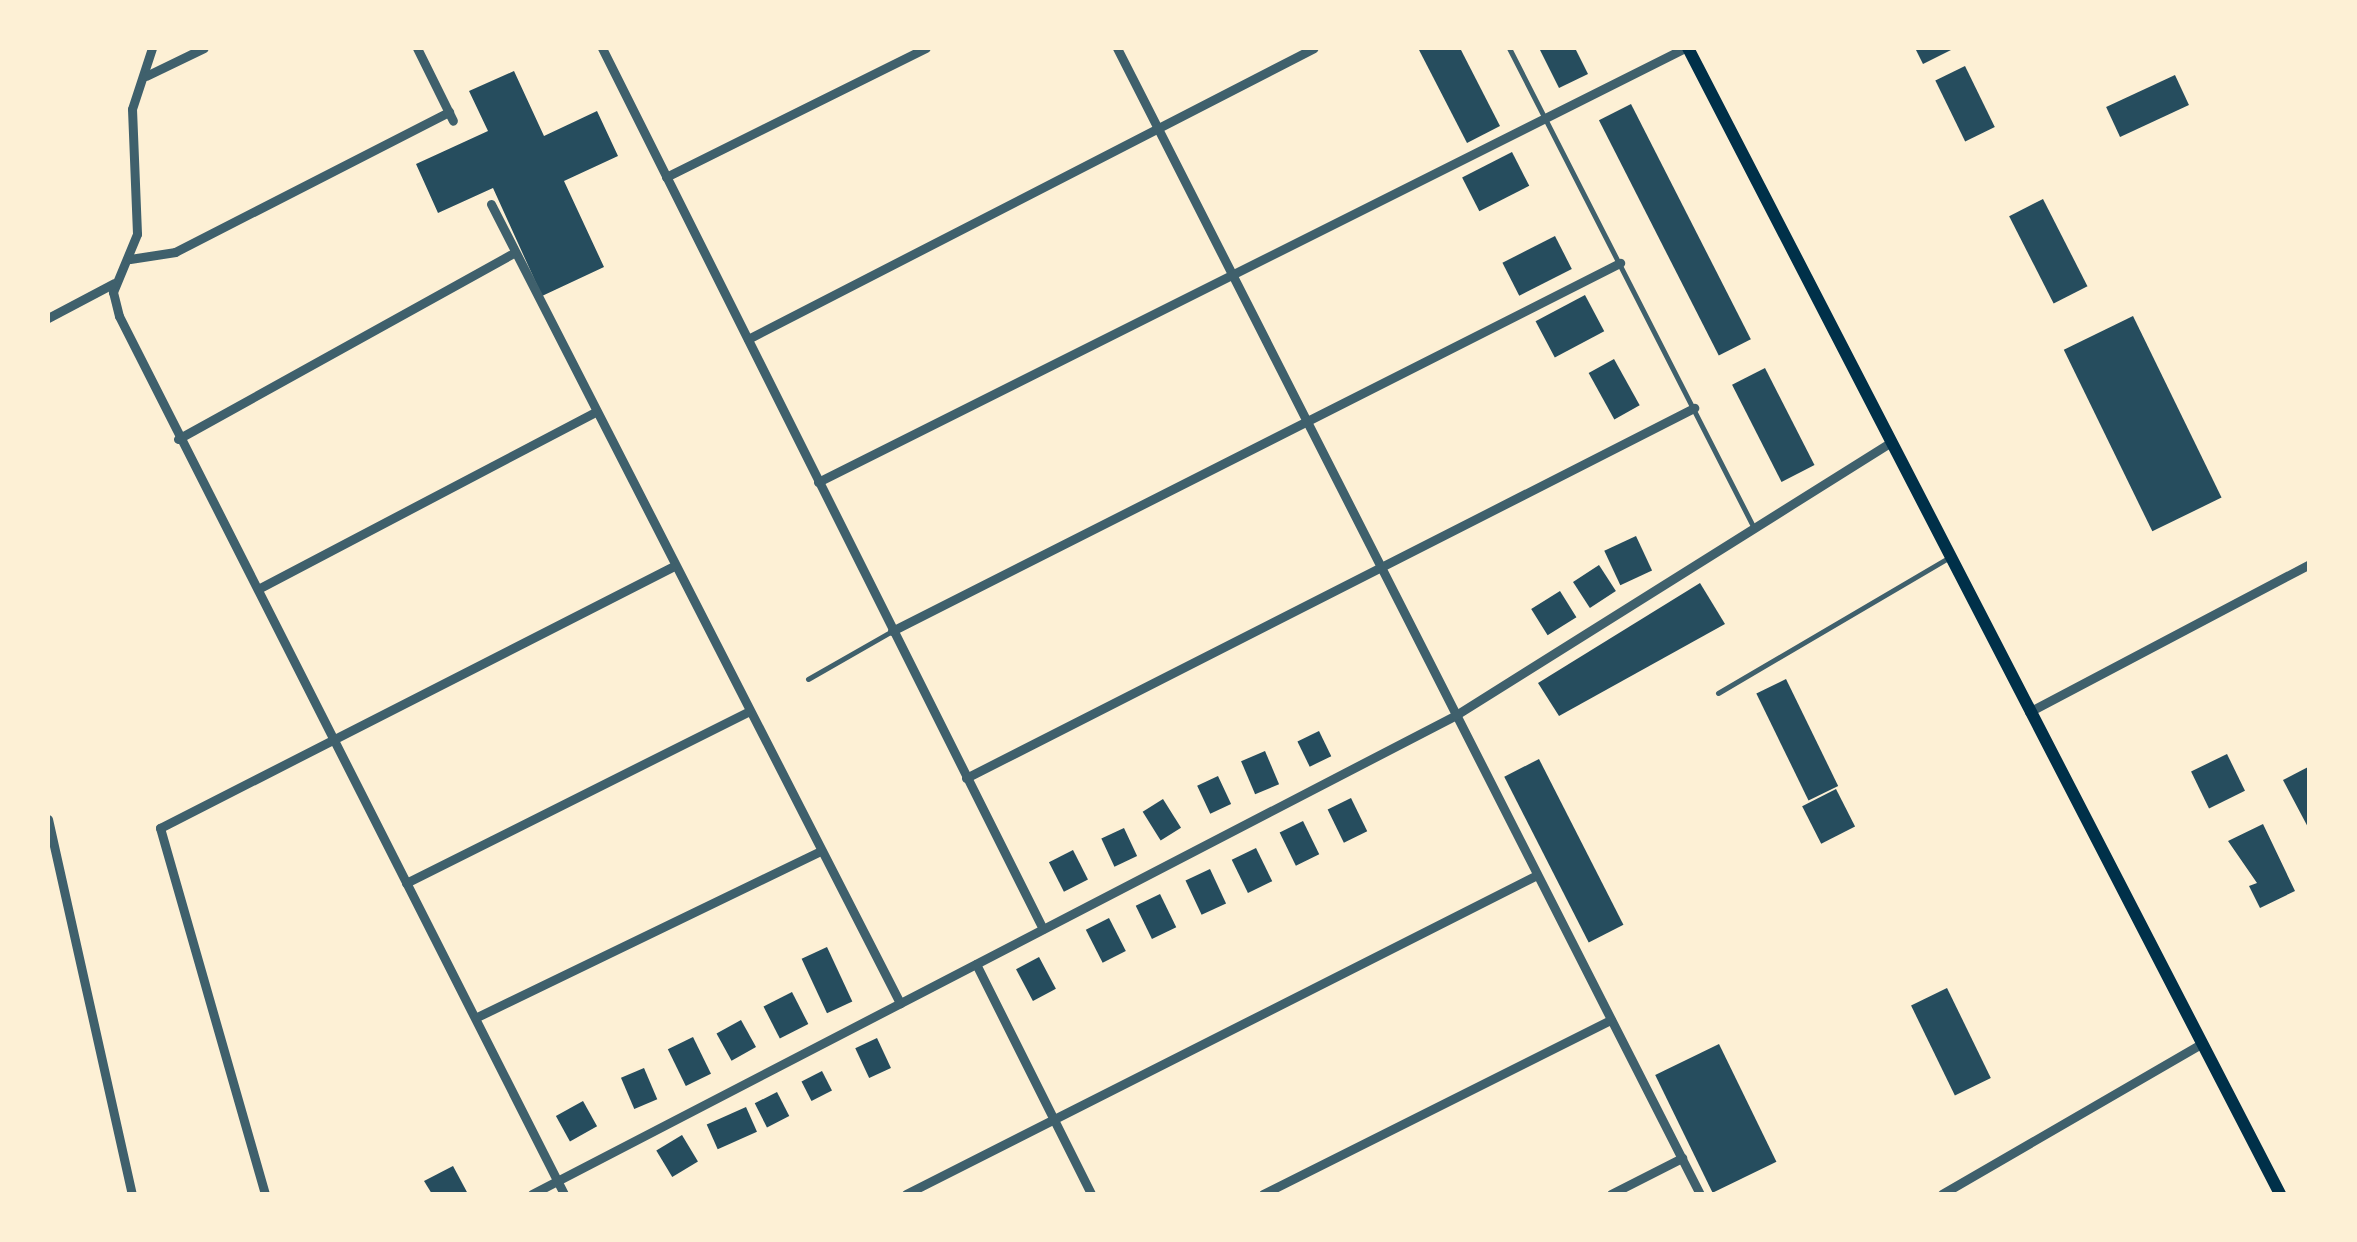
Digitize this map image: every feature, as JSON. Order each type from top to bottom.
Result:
[{"type":"main road","points":[[1686,48],[2280,1194]]},
{"type":"street","points":[[48,318],[116,281],[130,259],[132,108],[146,76],[152,48]]},
{"type":"street","points":[[146,76],[204,48]]},
{"type":"street","points":[[130,259],[175,252],[451,117],[417,48]]},
{"type":"street","points":[[602,48],[1042,930]]},
{"type":"street","points":[[666,177],[926,48]]},
{"type":"street","points":[[1117,48],[1700,1194]]},
{"type":"street","points":[[748,339],[1314,48]]},
{"type":"street","points":[[818,482],[1235,280],[1546,115],[1686,48]]},
{"type":"street","points":[[491,204],[672,566],[900,1004]]},
{"type":"street","points":[[178,439],[515,252]]},
{"type":"street","points":[[892,632],[1620,263]]},
{"type":"street","points":[[116,281],[119,316],[178,439],[258,589],[331,742],[477,1017],[564,1194]]},
{"type":"street","points":[[966,778],[1694,408]]},
{"type":"street","points":[[258,589],[595,412]]},
{"type":"street","points":[[532,1194],[1456,715],[1888,444]]},
{"type":"street","points":[[2029,712],[2310,564]]},
{"type":"street","points":[[265,1194],[160,828],[672,566]]},
{"type":"street","points":[[406,884],[748,712]]},
{"type":"street","points":[[48,819],[132,1194]]},
{"type":"street","points":[[477,1017],[820,851]]},
{"type":"street","points":[[906,1194],[1537,875]]},
{"type":"street","points":[[976,964],[1091,1194]]},
{"type":"street","points":[[1264,1194],[1611,1020]]},
{"type":"street","points":[[1942,1194],[2202,1043]]},
{"type":"street","points":[[1611,1194],[1682,1158]]},
{"type":"lane","points":[[1509,48],[1754,528]]},
{"type":"lane","points":[[1718,693],[1948,558]]},
{"type":"lane","points":[[808,679],[892,632]]},
{"type":"building","points":[[1418,48],[1460,48],[1500,126],[1467,143]]},
{"type":"building","points":[[1539,48],[1575,48],[1588,74],[1559,88]]},
{"type":"building","points":[[1915,48],[1949,48],[1951,50],[1923,64]]},
{"type":"building","points":[[1965,66],[1995,127],[1965,142],[1935,80]]},
{"type":"building","points":[[514,71],[544,136],[597,111],[618,156],[564,181],[604,267],[542,296],[493,188],[438,213],[416,164],[488,131],[469,91]]},
{"type":"building","points":[[2175,75],[2189,105],[2120,137],[2106,107]]},
{"type":"building","points":[[1631,104],[1751,339],[1719,356],[1599,120]]},
{"type":"building","points":[[1512,152],[1529,186],[1479,211],[1462,177]]},
{"type":"building","points":[[2043,199],[2087,286],[2054,304],[2009,216]]},
{"type":"building","points":[[1555,236],[1572,269],[1519,296],[1502,263]]},
{"type":"building","points":[[1585,295],[1604,331],[1555,357],[1536,321]]},
{"type":"building","points":[[2133,316],[2222,498],[2152,531],[2064,350]]},
{"type":"building","points":[[1614,359],[1640,405],[1614,419],[1589,373]]},
{"type":"building","points":[[1765,368],[1814,465],[1782,482],[1732,385]]},
{"type":"building","points":[[1636,536],[1652,570],[1620,585],[1604,551]]},
{"type":"building","points":[[1599,565],[1616,591],[1590,608],[1573,582]]},
{"type":"building","points":[[1700,583],[1725,624],[1559,716],[1538,683]]},
{"type":"building","points":[[1560,591],[1576,617],[1548,635],[1531,609]]},
{"type":"building","points":[[1786,679],[1838,786],[1809,800],[1756,693]]},
{"type":"building","points":[[1319,731],[1331,756],[1310,767],[1297,742]]},
{"type":"building","points":[[1265,751],[1279,784],[1255,794],[1241,761]]},
{"type":"building","points":[[2227,754],[2245,791],[2209,808],[2191,772]]},
{"type":"building","points":[[1539,759],[1623,925],[1589,942],[1504,777]]},
{"type":"building","points":[[2310,766],[2310,831],[2283,780]]},
{"type":"building","points":[[1218,776],[1231,804],[1210,814],[1197,786]]},
{"type":"building","points":[[1836,789],[1855,826],[1821,844],[1802,806]]},
{"type":"building","points":[[1351,798],[1367,831],[1344,843],[1328,809]]},
{"type":"building","points":[[1163,799],[1181,828],[1161,841],[1143,812]]},
{"type":"building","points":[[1303,821],[1319,854],[1296,866],[1280,832]]},
{"type":"building","points":[[2263,824],[2295,891],[2260,908],[2249,886],[2257,883],[2228,841]]},
{"type":"building","points":[[1124,828],[1137,856],[1114,867],[1101,839]]},
{"type":"building","points":[[1256,848],[1272,881],[1248,893],[1232,860]]},
{"type":"building","points":[[1073,850],[1088,879],[1064,892],[1049,862]]},
{"type":"building","points":[[1210,869],[1226,903],[1202,915],[1186,880]]},
{"type":"building","points":[[1160,894],[1176,927],[1152,939],[1136,906]]},
{"type":"building","points":[[1109,918],[1126,951],[1103,963],[1086,930]]},
{"type":"building","points":[[827,947],[852,1001],[827,1013],[802,959]]},
{"type":"building","points":[[1039,957],[1056,989],[1033,1001],[1016,969]]},
{"type":"building","points":[[1947,988],[1991,1078],[1955,1095],[1911,1006]]},
{"type":"building","points":[[792,992],[808,1024],[780,1039],[763,1007]]},
{"type":"building","points":[[741,1020],[756,1047],[732,1061],[717,1034]]},
{"type":"building","points":[[693,1037],[711,1074],[686,1086],[668,1049]]},
{"type":"building","points":[[877,1038],[891,1068],[869,1078],[855,1048]]},
{"type":"building","points":[[1719,1044],[1776,1162],[1713,1193],[1655,1075]]},
{"type":"building","points":[[644,1068],[657,1099],[634,1109],[621,1078]]},
{"type":"building","points":[[822,1071],[832,1091],[811,1101],[802,1081]]},
{"type":"building","points":[[777,1092],[789,1116],[767,1127],[755,1103]]},
{"type":"building","points":[[583,1101],[597,1126],[570,1141],[556,1116]]},
{"type":"building","points":[[746,1107],[757,1132],[718,1149],[707,1124]]},
{"type":"building","points":[[682,1135],[698,1162],[672,1177],[656,1150]]},
{"type":"building","points":[[453,1166],[468,1194],[432,1194],[424,1181]]}]
